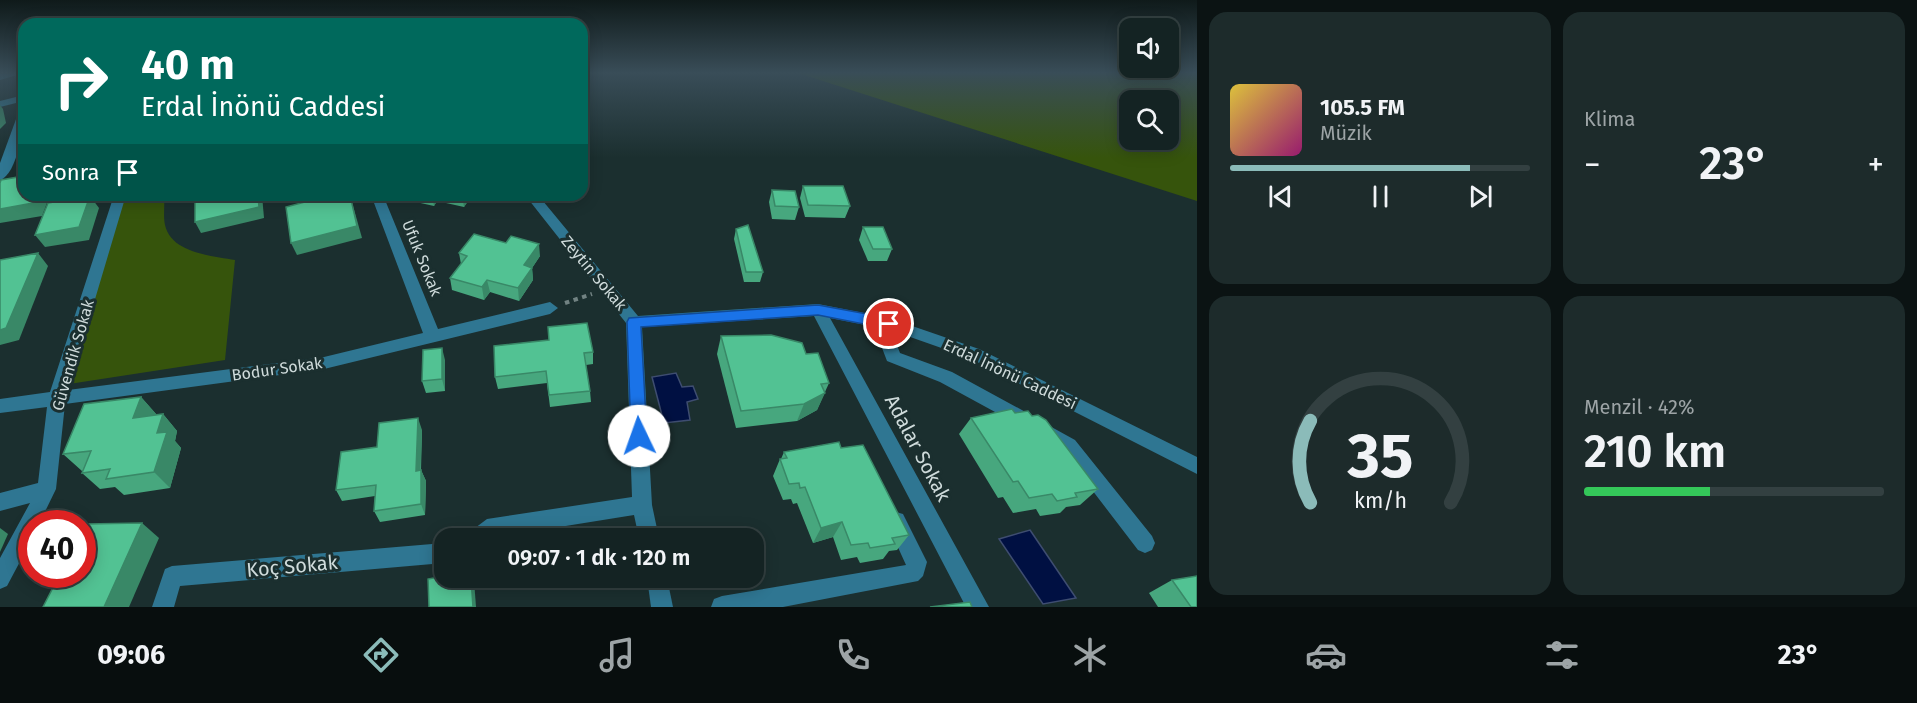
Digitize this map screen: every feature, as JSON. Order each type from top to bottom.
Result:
[{"type":"street","points":[[0,176],[12,155],[18,136]]},
{"type":"street","name":"Güvendik Sokak","points":[[0,579],[47,489],[57,398],[118,201]]},
{"type":"street","name":"Ufuk Sokak","points":[[379,201],[432,335]]},
{"type":"street","name":"Zeytin Sokak","points":[[536,201],[634,322],[642,505],[647,528]]},
{"type":"street","name":"Bodur Sokak","points":[[0,406],[324,363],[550,308]]},
{"type":"street","name":"Erdal İnönü Caddesi","points":[[634,322],[818,310],[889,324],[973,353],[1197,466]]},
{"type":"street","name":"Adalar Sokak","points":[[818,310],[978,607]]},
{"type":"street","points":[[889,324],[887,340],[893,357],[946,377],[1069,446],[1145,543]]},
{"type":"street","points":[[0,502],[47,489]]},
{"type":"street","points":[[722,607],[911,574],[916,569],[917,562],[886,501]]},
{"type":"street","points":[[492,528],[642,505]]},
{"type":"street","name":"Koç Sokak","points":[[163,607],[172,576],[434,555]]},
{"type":"street","points":[[659,588],[662,607]]},
{"type":"path","points":[[550,308],[608,289]]},
{"type":"green space","points":[[886,101],[1119,101],[1119,150],[1179,150],[1179,101],[1197,101],[1197,201]]},
{"type":"green space","points":[[122,201],[164,201],[165,225],[175,242],[204,255],[235,260],[225,360],[69,384]]},
{"type":"shaded area","points":[[676,373],[682,387],[693,386],[698,399],[687,402],[690,420],[664,423],[652,377]]},
{"type":"shaded area","points":[[1030,530],[1076,598],[1043,604],[999,539]]},
{"type":"building","points":[[18,177],[18,201],[34,201],[33,203],[0,209],[1,180]]},
{"type":"building","points":[[803,186],[843,186],[850,206],[808,205]]},
{"type":"building","points":[[772,190],[795,191],[799,207],[775,206]]},
{"type":"building","points":[[88,201],[79,227],[35,235],[48,203]]},
{"type":"building","points":[[195,201],[258,201],[259,207],[195,222]]},
{"type":"building","points":[[308,201],[351,201],[357,226],[291,243],[286,207]]},
{"type":"building","points":[[748,225],[763,272],[746,272],[736,229]]},
{"type":"building","points":[[863,227],[883,227],[892,249],[873,249]]},
{"type":"building","points":[[474,234],[506,243],[511,236],[539,244],[524,265],[532,268],[518,288],[487,280],[482,287],[450,278],[467,256],[459,253]]},
{"type":"building","points":[[38,253],[6,328],[0,330],[0,260]]},
{"type":"building","points":[[587,323],[593,352],[584,353],[590,391],[549,395],[546,371],[495,377],[494,346],[549,340],[548,327]]},
{"type":"building","points":[[771,335],[802,343],[806,354],[818,353],[829,383],[821,384],[825,393],[804,404],[741,411],[721,336]]},
{"type":"building","points":[[442,348],[442,379],[422,381],[423,350]]},
{"type":"building","points":[[141,397],[133,418],[163,414],[157,433],[167,432],[154,472],[106,479],[110,469],[82,473],[91,451],[63,454],[84,404]]},
{"type":"building","points":[[1012,409],[1015,413],[1028,411],[1032,416],[1038,415],[1046,420],[1098,489],[1075,493],[1077,497],[1057,501],[1052,494],[1029,498],[1018,481],[1013,482],[971,418]]},
{"type":"building","points":[[418,418],[416,471],[421,470],[421,504],[374,511],[376,485],[336,490],[341,452],[377,447],[379,423]]},
{"type":"building","points":[[839,442],[841,448],[863,445],[909,535],[892,538],[895,544],[870,548],[868,543],[851,545],[842,522],[821,528],[805,487],[800,488],[799,483],[789,484],[780,459],[787,458],[784,452]]},
{"type":"building","points":[[142,523],[104,607],[43,607],[53,588],[96,588],[96,524]]},
{"type":"building","points":[[1197,576],[1197,607],[1191,607],[1172,580]]},
{"type":"building","points":[[434,578],[434,588],[472,588],[473,607],[429,607],[428,579]]},
{"type":"building","points":[[970,602],[972,607],[930,607]]},
{"type":"route","points":[[639,436],[634,322],[818,310],[889,324]]}]
